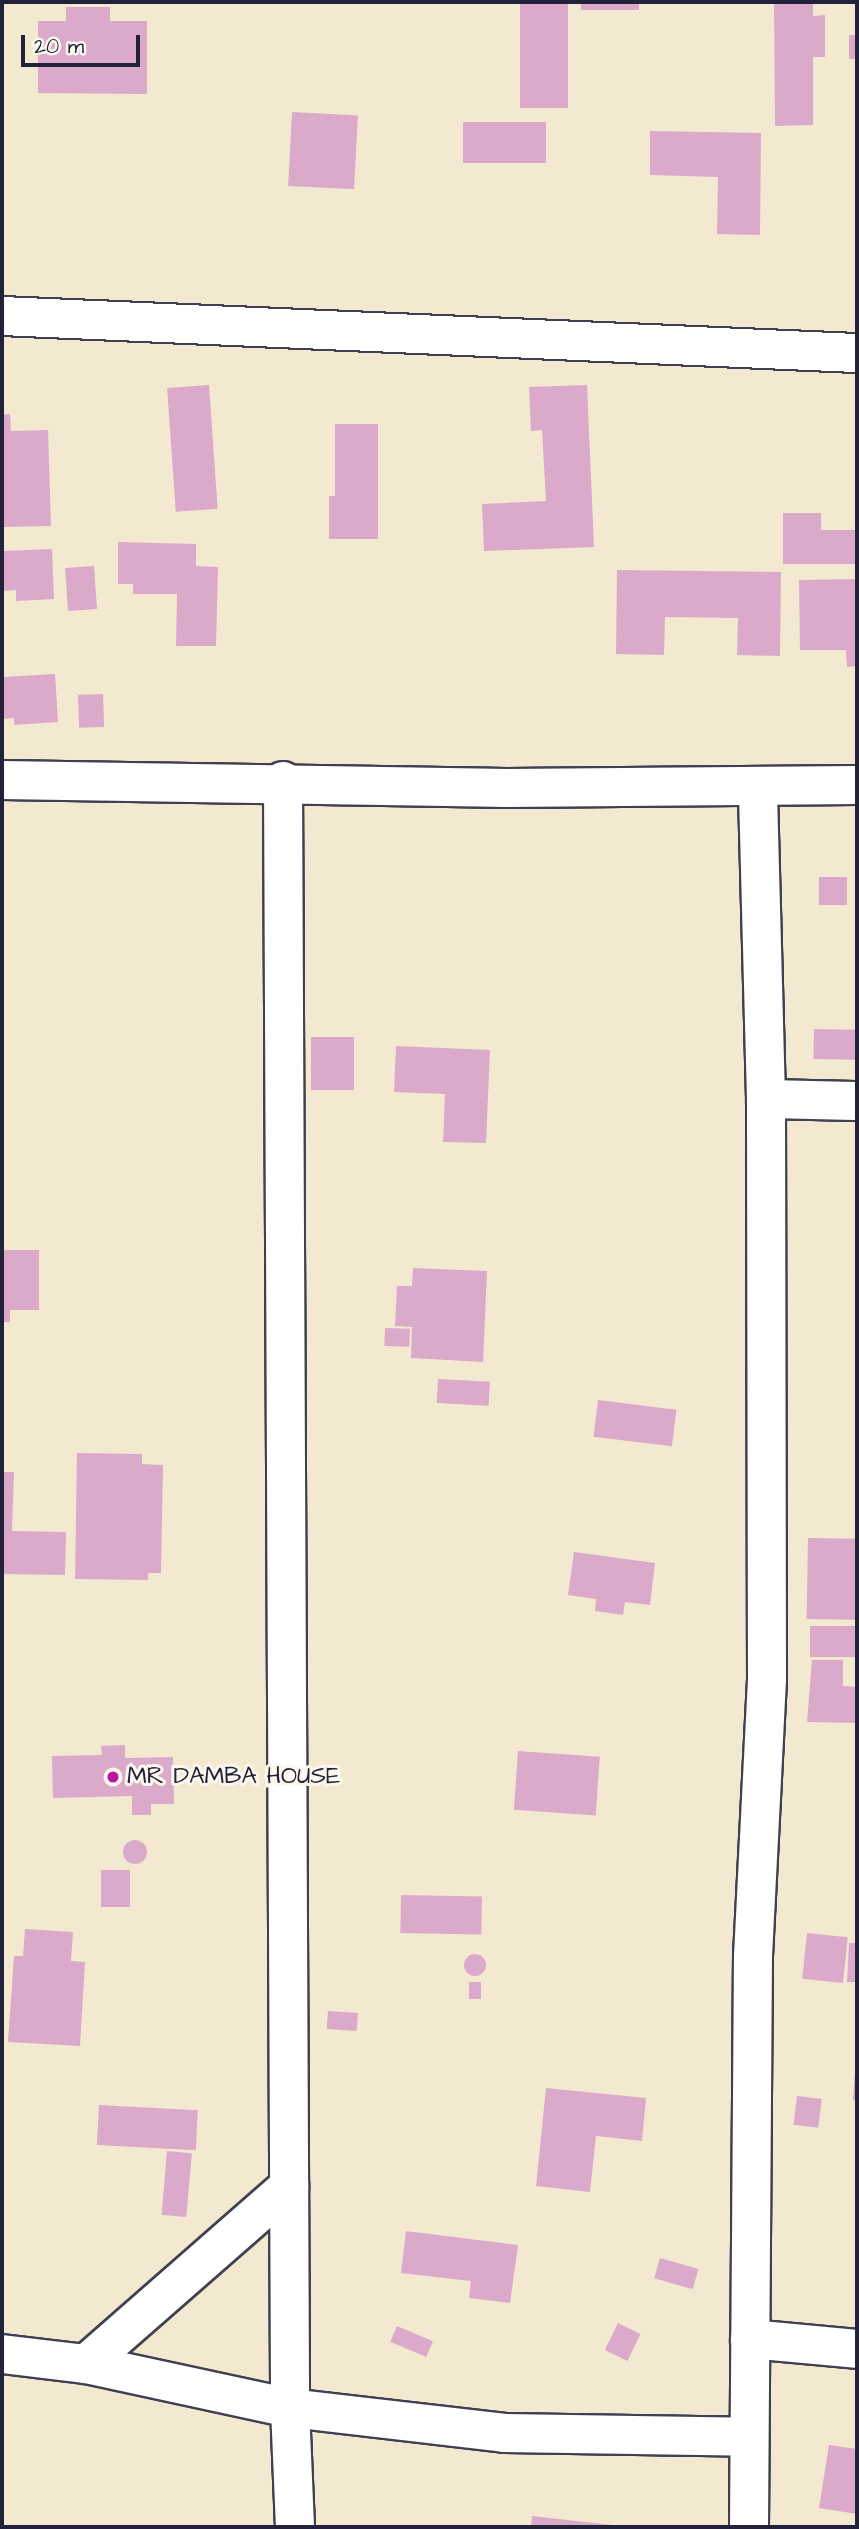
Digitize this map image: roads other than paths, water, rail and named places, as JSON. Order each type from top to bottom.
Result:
[{"type":"street","points":[[2,316],[857,353]]},
{"type":"street","points":[[2,779],[284,781],[506,788],[857,785]]},
{"type":"street","points":[[284,781],[290,2408],[295,2527]]},
{"type":"street","points":[[749,2527],[753,1956],[767,1679],[766,1099],[758,786]]},
{"type":"street","points":[[766,1099],[857,1101]]},
{"type":"street","points":[[86,2364],[289,2186]]},
{"type":"street","points":[[750,2339],[857,2348]]},
{"type":"street","points":[[2,2354],[86,2364],[290,2408],[505,2432],[748,2437]]},
{"type":"place","name":"MR DAMBA HOUSE","points":[[113,1777]]}]
